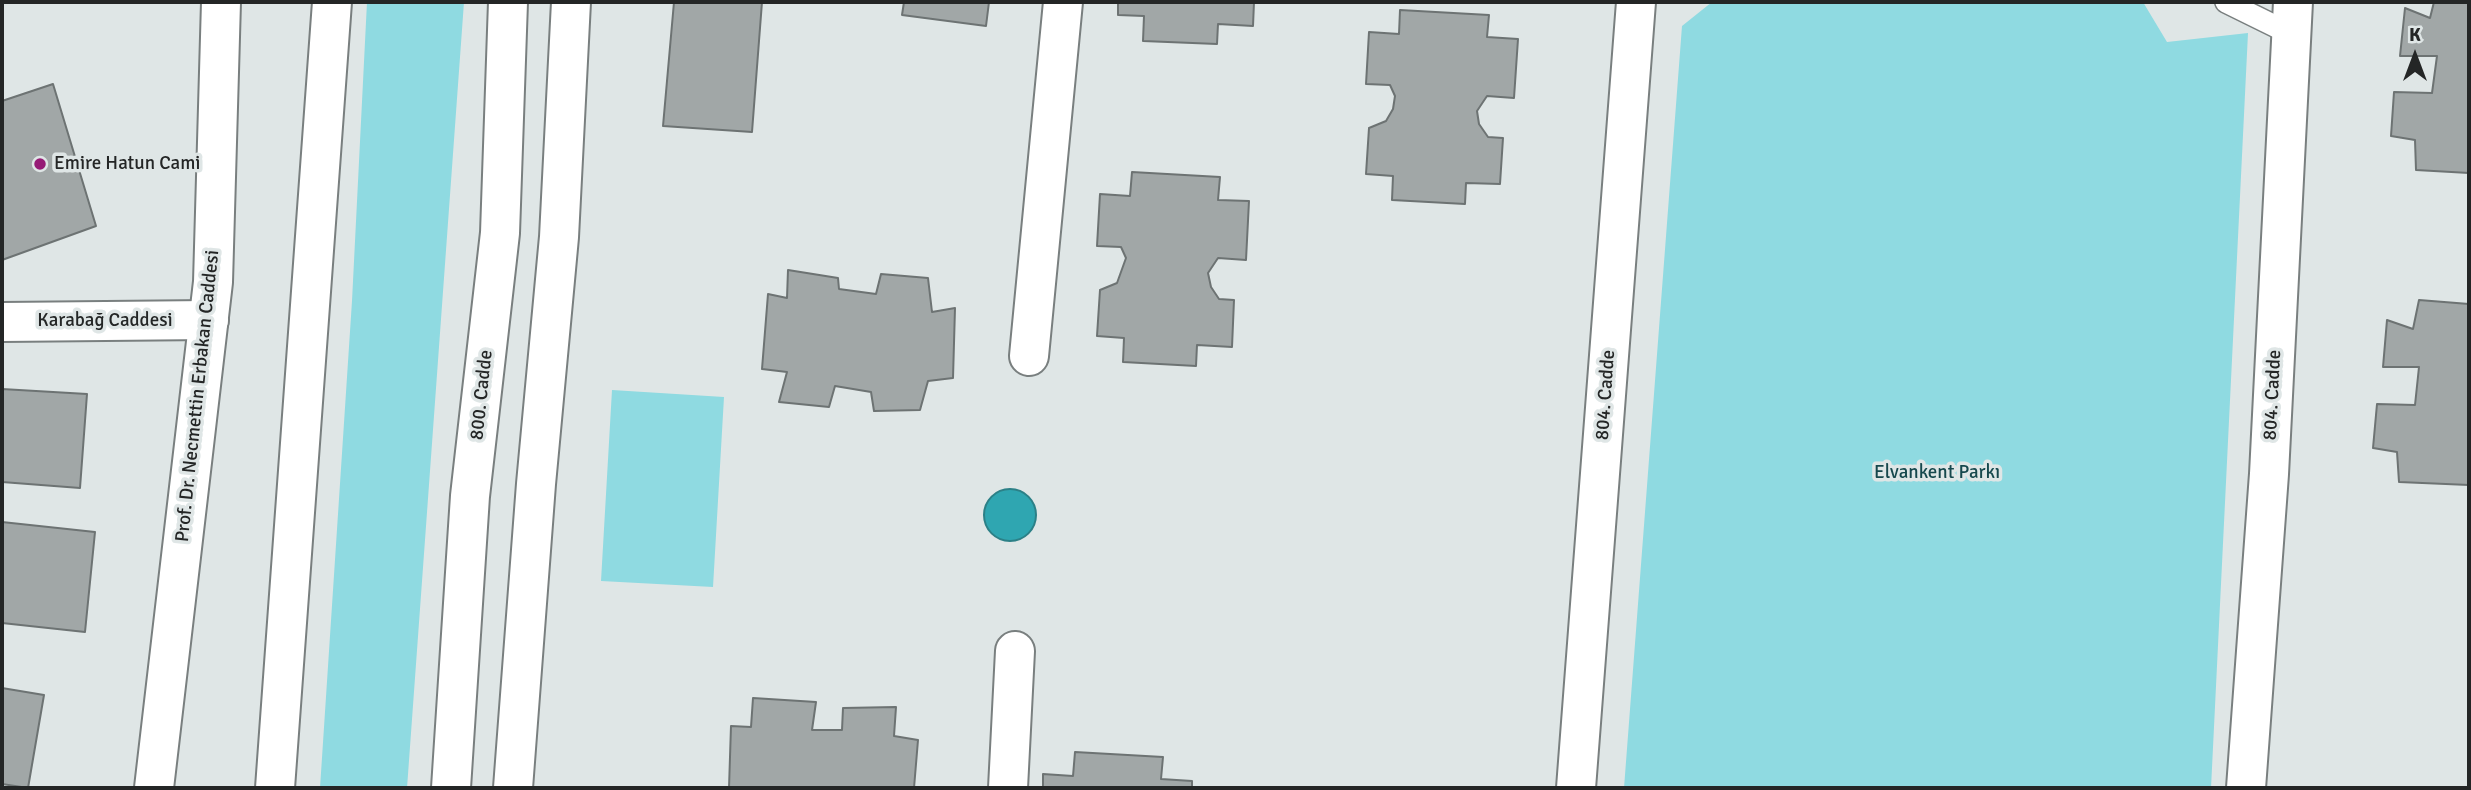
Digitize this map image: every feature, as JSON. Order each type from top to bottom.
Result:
[{"type":"street","name":"Prof. Dr. Necmettin Erbakan Caddesi","points":[[154,788],[213,282],[222,2]]},
{"type":"street","points":[[275,788],[332,2]]},
{"type":"street","name":"800. Cadde","points":[[451,788],[470,496],[500,233],[508,2]]},
{"type":"street","points":[[513,788],[536,484],[559,237],[570,2]]},
{"type":"street","points":[[1029,356],[1063,2]]},
{"type":"street","name":"804. Cadde","points":[[1576,788],[1636,2]]},
{"type":"street","name":"804. Cadde","points":[[2246,788],[2268,486],[2292,18]]},
{"type":"street","name":"Karabağ Caddesi","points":[[2,322],[209,320]]},
{"type":"street","points":[[1008,788],[1015,651]]},
{"type":"lane","points":[[2226,2],[2292,18]]},
{"type":"green space","points":[[367,2],[464,2],[407,788],[320,788],[352,301]]},
{"type":"green space","name":"Elvankent Parkı","points":[[1712,2],[2143,2],[2167,42],[2248,33],[2211,788],[1624,788],[1682,26]]},
{"type":"green space","points":[[612,390],[724,397],[713,587],[601,581]]},
{"type":"shaded area","points":[[1010,489],[1020,491],[1028,497],[1034,505],[1034,525],[1028,533],[1020,539],[1010,541],[1000,539],[992,533],[986,525],[984,515],[986,505],[992,497],[1000,491]]},
{"type":"building","points":[[674,2],[762,2],[752,132],[663,126]]},
{"type":"building","points":[[904,2],[989,2],[986,26],[902,15]]},
{"type":"building","points":[[1118,2],[1254,2],[1253,26],[1218,24],[1217,44],[1143,41],[1144,16],[1118,15]]},
{"type":"building","points":[[2434,2],[2469,2],[2469,173],[2416,170],[2415,140],[2391,136],[2394,92],[2432,93],[2437,56],[2400,56],[2405,8],[2430,18]]},
{"type":"building","points":[[1400,10],[1489,15],[1487,37],[1518,39],[1514,98],[1487,96],[1477,111],[1479,124],[1488,137],[1503,138],[1500,184],[1466,183],[1465,204],[1392,200],[1393,176],[1366,174],[1369,128],[1386,121],[1393,109],[1395,96],[1390,85],[1366,84],[1369,32],[1399,34]]},
{"type":"building","name":"Emire Hatun Cami","points":[[53,84],[96,226],[2,260],[2,101]]},
{"type":"building","points":[[1132,172],[1220,177],[1218,200],[1249,201],[1246,260],[1218,258],[1208,273],[1211,287],[1219,299],[1234,300],[1232,347],[1197,345],[1196,366],[1123,362],[1124,338],[1097,336],[1100,290],[1117,283],[1126,258],[1121,247],[1097,246],[1100,194],[1130,196]]},
{"type":"building","points":[[788,270],[838,278],[839,289],[876,294],[881,274],[928,278],[932,312],[955,308],[953,378],[928,381],[920,410],[874,411],[871,392],[835,386],[829,407],[779,402],[787,372],[762,369],[768,294],[787,298]]},
{"type":"building","points":[[2419,300],[2469,304],[2469,485],[2399,482],[2397,452],[2373,448],[2377,404],[2415,405],[2419,367],[2383,367],[2387,320],[2413,329]]},
{"type":"building","points":[[2,389],[87,394],[80,488],[2,482]]},
{"type":"building","points":[[2,522],[95,532],[85,632],[2,623]]},
{"type":"building","points":[[2,688],[44,695],[28,788],[2,784]]},
{"type":"building","points":[[753,698],[816,702],[812,730],[842,730],[843,708],[896,707],[894,736],[918,740],[914,788],[729,788],[731,726],[751,727]]},
{"type":"building","points":[[1075,752],[1163,757],[1161,779],[1192,781],[1192,788],[1043,788],[1043,774],[1073,776]]},
{"type":"place","name":"Emire Hatun Cami","points":[[40,164]]}]
